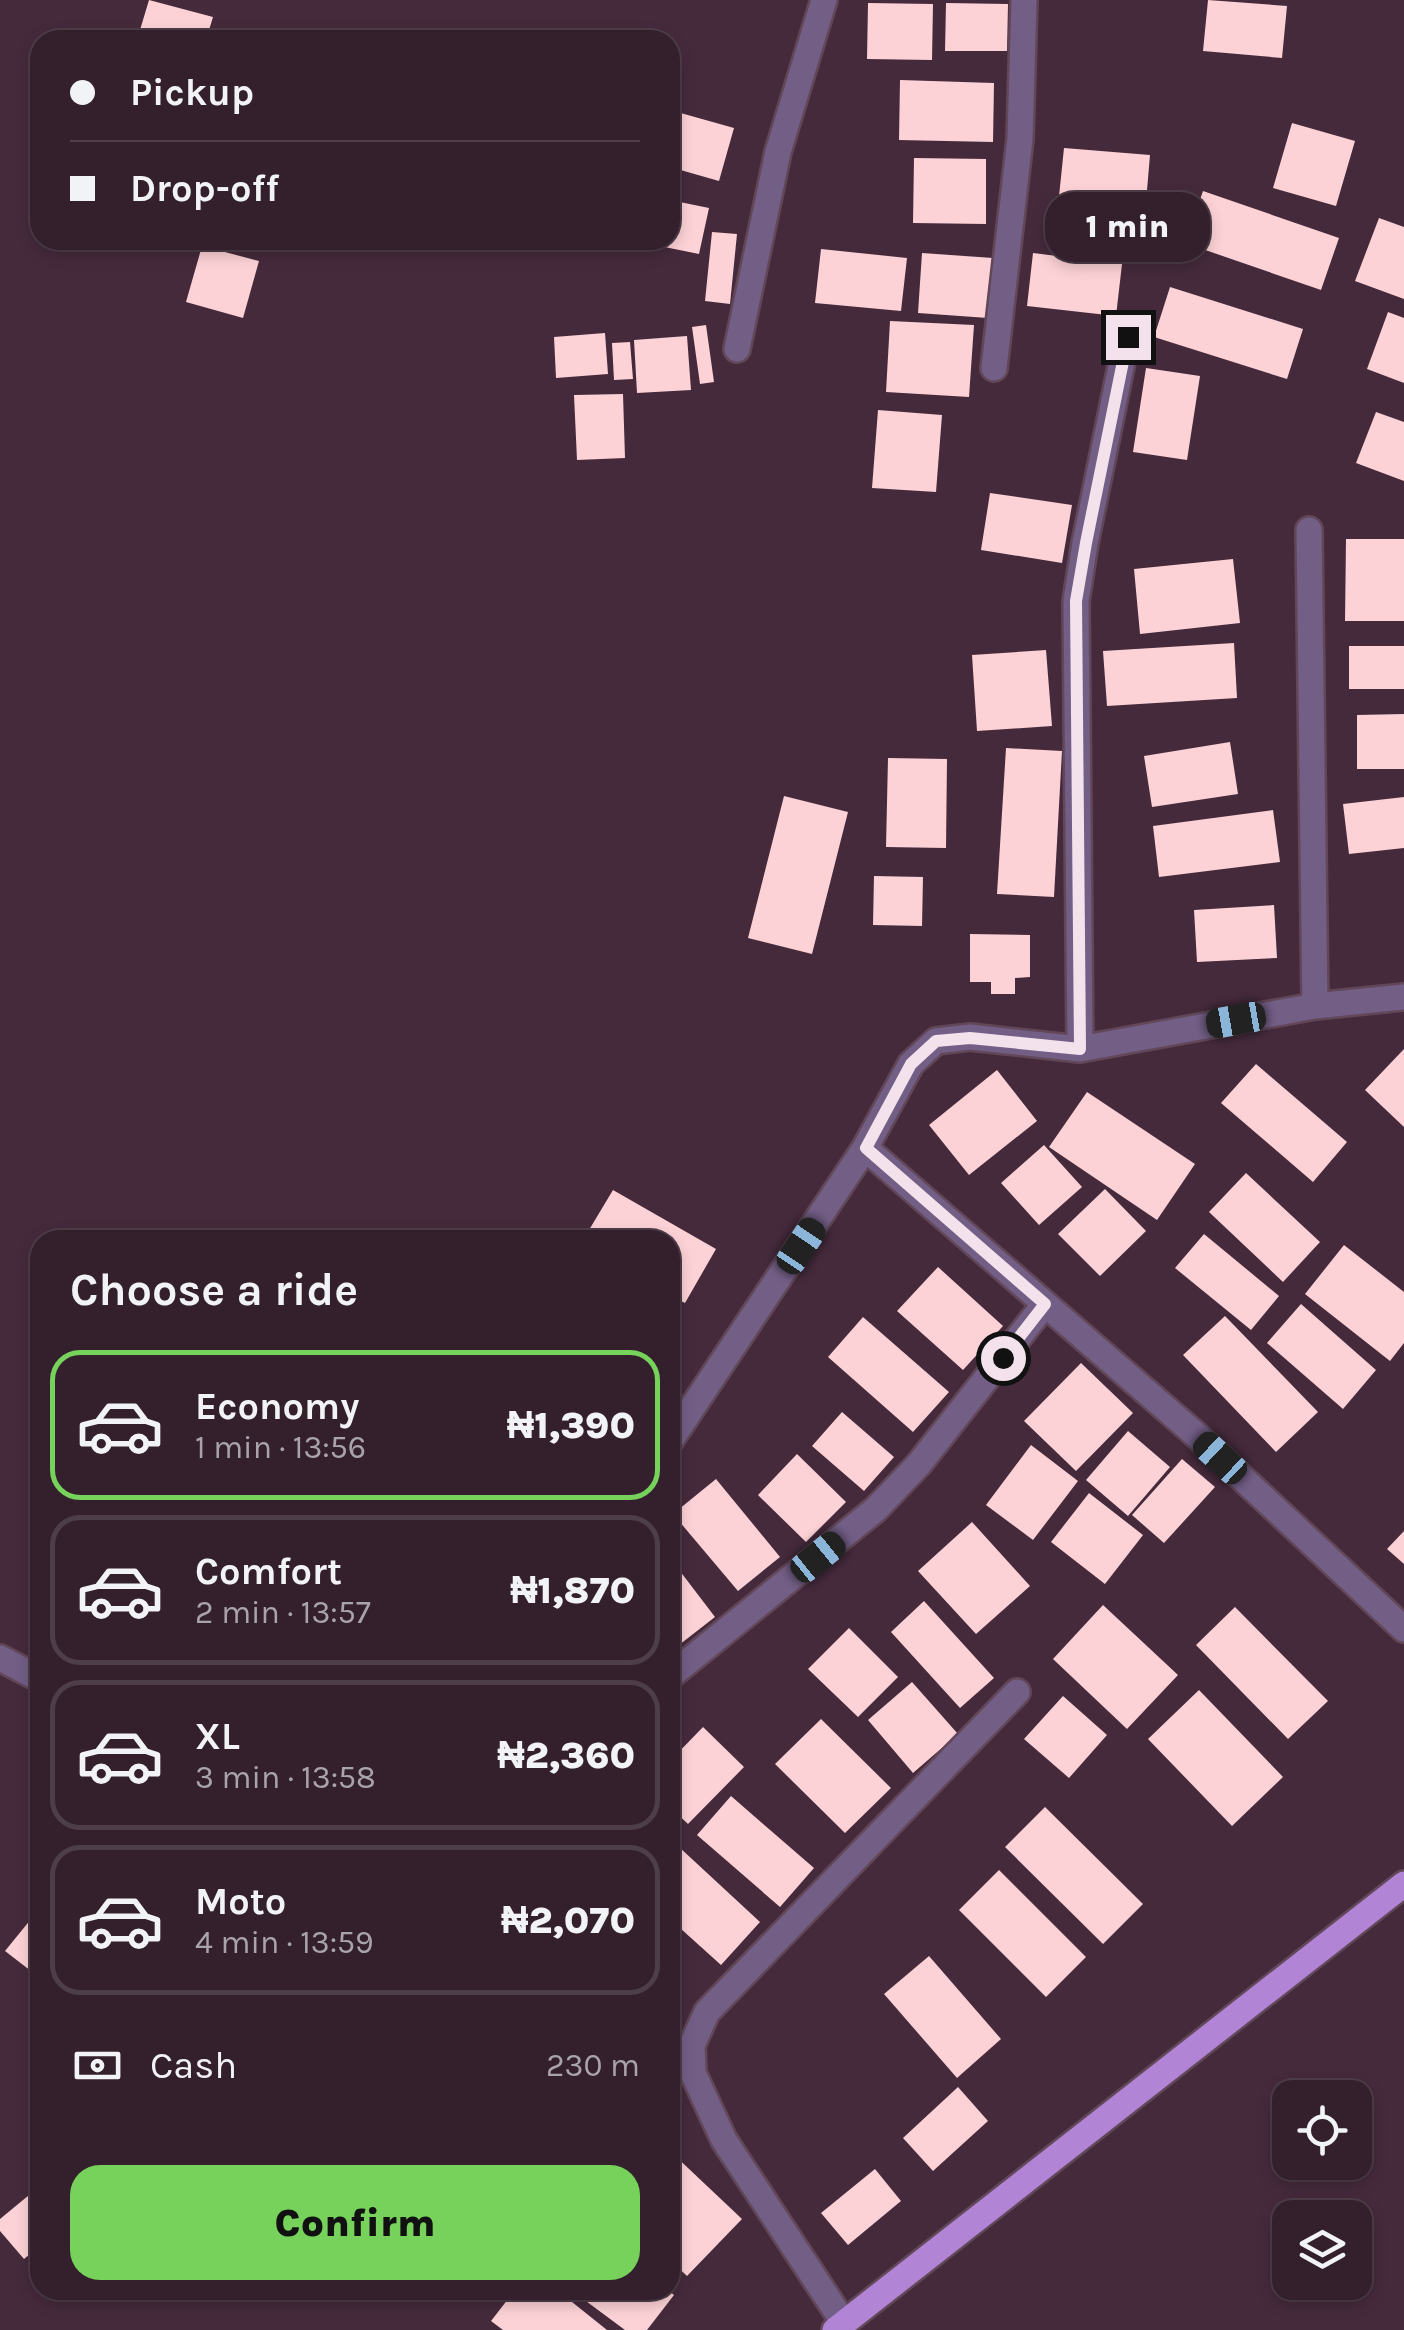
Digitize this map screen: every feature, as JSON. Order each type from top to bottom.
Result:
[{"type":"main road","points":[[839,2326],[1404,1884]]},
{"type":"street","points":[[737,349],[778,152],[824,0]]},
{"type":"street","points":[[994,368],[1020,139],[1024,0]]},
{"type":"street","points":[[1080,1049],[1076,601],[1128,337]]},
{"type":"street","points":[[1309,530],[1315,1006]]},
{"type":"street","points":[[680,1427],[866,1148],[911,1064],[936,1041],[970,1038],[1080,1049],[1315,1006],[1404,997]]},
{"type":"street","points":[[866,1148],[1194,1434],[1404,1630]]},
{"type":"street","points":[[680,1668],[876,1509],[919,1464],[1045,1304]]},
{"type":"street","points":[[0,1658],[30,1674]]},
{"type":"street","points":[[839,2326],[724,2140],[693,2073],[692,2045],[707,2012],[1018,1692]]},
{"type":"building","points":[[149,0],[213,17],[209,30],[140,30]]},
{"type":"building","points":[[1208,0],[1287,6],[1282,58],[1203,51]]},
{"type":"building","points":[[868,3],[933,4],[932,60],[867,59]]},
{"type":"building","points":[[946,3],[1008,4],[1007,51],[945,51]]},
{"type":"building","points":[[900,80],[994,83],[993,142],[899,140]]},
{"type":"building","points":[[680,113],[734,128],[719,181],[680,170]]},
{"type":"building","points":[[1292,123],[1355,141],[1336,206],[1273,188]]},
{"type":"building","points":[[1064,148],[1150,155],[1145,214],[1058,206]]},
{"type":"building","points":[[914,158],[986,159],[986,224],[913,223]]},
{"type":"building","points":[[1203,191],[1339,238],[1321,290],[1185,243]]},
{"type":"building","points":[[680,202],[709,208],[699,254],[679,250]]},
{"type":"building","points":[[1379,218],[1404,227],[1404,299],[1355,281]]},
{"type":"building","points":[[712,232],[737,234],[730,304],[705,301]]},
{"type":"building","points":[[821,249],[907,258],[901,311],[815,303]]},
{"type":"building","points":[[201,250],[217,250],[259,261],[243,318],[186,302]]},
{"type":"building","points":[[922,253],[993,258],[988,318],[918,313]]},
{"type":"building","points":[[1033,253],[1122,264],[1116,316],[1027,306]]},
{"type":"building","points":[[1170,287],[1303,329],[1287,379],[1154,337]]},
{"type":"building","points":[[1388,312],[1404,318],[1404,383],[1367,369]]},
{"type":"building","points":[[890,321],[974,325],[969,397],[886,392]]},
{"type":"building","points":[[706,325],[714,382],[700,384],[692,327]]},
{"type":"building","points":[[605,333],[608,374],[556,378],[554,337]]},
{"type":"building","points":[[687,336],[691,390],[637,393],[634,340]]},
{"type":"building","points":[[630,342],[633,379],[614,380],[612,343]]},
{"type":"building","points":[[1146,368],[1200,376],[1187,460],[1133,452]]},
{"type":"building","points":[[623,394],[625,458],[577,460],[574,395]]},
{"type":"building","points":[[878,410],[942,415],[936,492],[872,488]]},
{"type":"building","points":[[1376,412],[1404,422],[1404,481],[1356,463]]},
{"type":"building","points":[[990,493],[1072,505],[1062,563],[981,550]]},
{"type":"building","points":[[1346,539],[1404,539],[1404,621],[1345,621]]},
{"type":"building","points":[[1233,559],[1240,623],[1140,634],[1134,569]]},
{"type":"building","points":[[1234,643],[1237,698],[1107,706],[1103,651]]},
{"type":"building","points":[[1349,646],[1404,646],[1404,689],[1349,689]]},
{"type":"building","points":[[1046,650],[1052,726],[977,731],[972,655]]},
{"type":"building","points":[[1404,714],[1404,769],[1357,769],[1357,715]]},
{"type":"building","points":[[1230,742],[1238,794],[1152,807],[1144,756]]},
{"type":"building","points":[[1006,748],[1062,751],[1054,897],[997,894]]},
{"type":"building","points":[[888,758],[947,759],[946,848],[886,847]]},
{"type":"building","points":[[784,796],[848,812],[812,954],[748,938]]},
{"type":"building","points":[[1404,797],[1404,848],[1349,854],[1343,804]]},
{"type":"building","points":[[1273,810],[1280,862],[1159,877],[1153,826]]},
{"type":"building","points":[[874,876],[923,877],[922,926],[873,925]]},
{"type":"building","points":[[1274,905],[1277,958],[1197,962],[1194,910]]},
{"type":"building","points":[[970,934],[1030,935],[1030,977],[1015,978],[1015,994],[991,994],[991,982],[970,982]]},
{"type":"building","points":[[1404,1049],[1404,1127],[1365,1090]]},
{"type":"building","points":[[1256,1064],[1347,1142],[1313,1182],[1221,1103]]},
{"type":"building","points":[[997,1070],[1037,1121],[969,1175],[929,1125]]},
{"type":"building","points":[[1087,1092],[1195,1164],[1157,1220],[1049,1147]]},
{"type":"building","points":[[1044,1145],[1082,1187],[1039,1225],[1001,1183]]},
{"type":"building","points":[[1246,1173],[1320,1242],[1283,1282],[1209,1212]]},
{"type":"building","points":[[1105,1189],[1146,1231],[1100,1276],[1058,1234]]},
{"type":"building","points":[[613,1190],[716,1249],[685,1303],[680,1300],[680,1230],[589,1230]]},
{"type":"building","points":[[1204,1234],[1279,1296],[1251,1330],[1175,1268]]},
{"type":"building","points":[[1344,1245],[1404,1292],[1404,1343],[1390,1361],[1305,1294]]},
{"type":"building","points":[[938,1267],[1003,1326],[963,1370],[897,1311]]},
{"type":"building","points":[[1301,1304],[1376,1370],[1343,1409],[1267,1343]]},
{"type":"building","points":[[1225,1316],[1318,1412],[1276,1452],[1183,1355]]},
{"type":"building","points":[[863,1317],[949,1392],[913,1432],[828,1357]]},
{"type":"building","points":[[1081,1363],[1133,1413],[1076,1471],[1024,1421]]},
{"type":"building","points":[[842,1412],[894,1457],[864,1491],[812,1446]]},
{"type":"building","points":[[1128,1431],[1170,1467],[1128,1516],[1086,1480]]},
{"type":"building","points":[[1031,1445],[1078,1481],[1033,1540],[986,1505]]},
{"type":"building","points":[[797,1454],[846,1502],[806,1542],[758,1495]]},
{"type":"building","points":[[1182,1459],[1215,1487],[1164,1543],[1132,1515]]},
{"type":"building","points":[[716,1479],[780,1557],[738,1591],[680,1522],[680,1508]]},
{"type":"building","points":[[1089,1493],[1143,1535],[1105,1584],[1051,1542]]},
{"type":"building","points":[[972,1522],[1030,1586],[976,1634],[918,1571]]},
{"type":"building","points":[[1404,1531],[1404,1564],[1387,1549]]},
{"type":"building","points":[[680,1571],[715,1617],[680,1644]]},
{"type":"building","points":[[924,1601],[994,1678],[960,1708],[891,1632]]},
{"type":"building","points":[[1103,1605],[1178,1675],[1127,1729],[1053,1659]]},
{"type":"building","points":[[1235,1607],[1328,1701],[1288,1739],[1196,1645]]},
{"type":"building","points":[[849,1628],[898,1677],[858,1717],[808,1669]]},
{"type":"building","points":[[912,1682],[958,1734],[913,1773],[868,1720]]},
{"type":"building","points":[[1199,1690],[1283,1777],[1232,1826],[1148,1739]]},
{"type":"building","points":[[1063,1696],[1107,1735],[1069,1778],[1024,1739]]},
{"type":"building","points":[[821,1719],[891,1788],[845,1833],[775,1764]]},
{"type":"building","points":[[703,1727],[744,1767],[688,1824],[680,1816],[680,1751]]},
{"type":"building","points":[[731,1796],[814,1868],[780,1907],[697,1835]]},
{"type":"building","points":[[1045,1807],[1143,1904],[1103,1944],[1005,1847]]},
{"type":"building","points":[[680,1848],[760,1922],[721,1965],[680,1928]]},
{"type":"building","points":[[999,1870],[1086,1957],[1046,1997],[959,1910]]},
{"type":"building","points":[[30,1920],[30,1970],[5,1951]]},
{"type":"building","points":[[929,1956],[1001,2039],[957,2078],[884,1994]]},
{"type":"building","points":[[958,2087],[988,2121],[933,2171],[903,2138]]},
{"type":"building","points":[[680,2160],[742,2219],[687,2276],[680,2269]]},
{"type":"building","points":[[875,2169],[901,2201],[848,2245],[821,2213]]},
{"type":"building","points":[[30,2194],[30,2254],[24,2259],[0,2231],[0,2219]]},
{"type":"building","points":[[507,2300],[570,2300],[607,2330],[503,2330],[491,2321]]},
{"type":"building","points":[[584,2300],[670,2300],[647,2330],[625,2330]]},
{"type":"route","points":[[1003,1358],[1045,1304],[866,1148],[911,1064],[936,1041],[970,1038],[1080,1049],[1076,601],[1128,337]]}]
